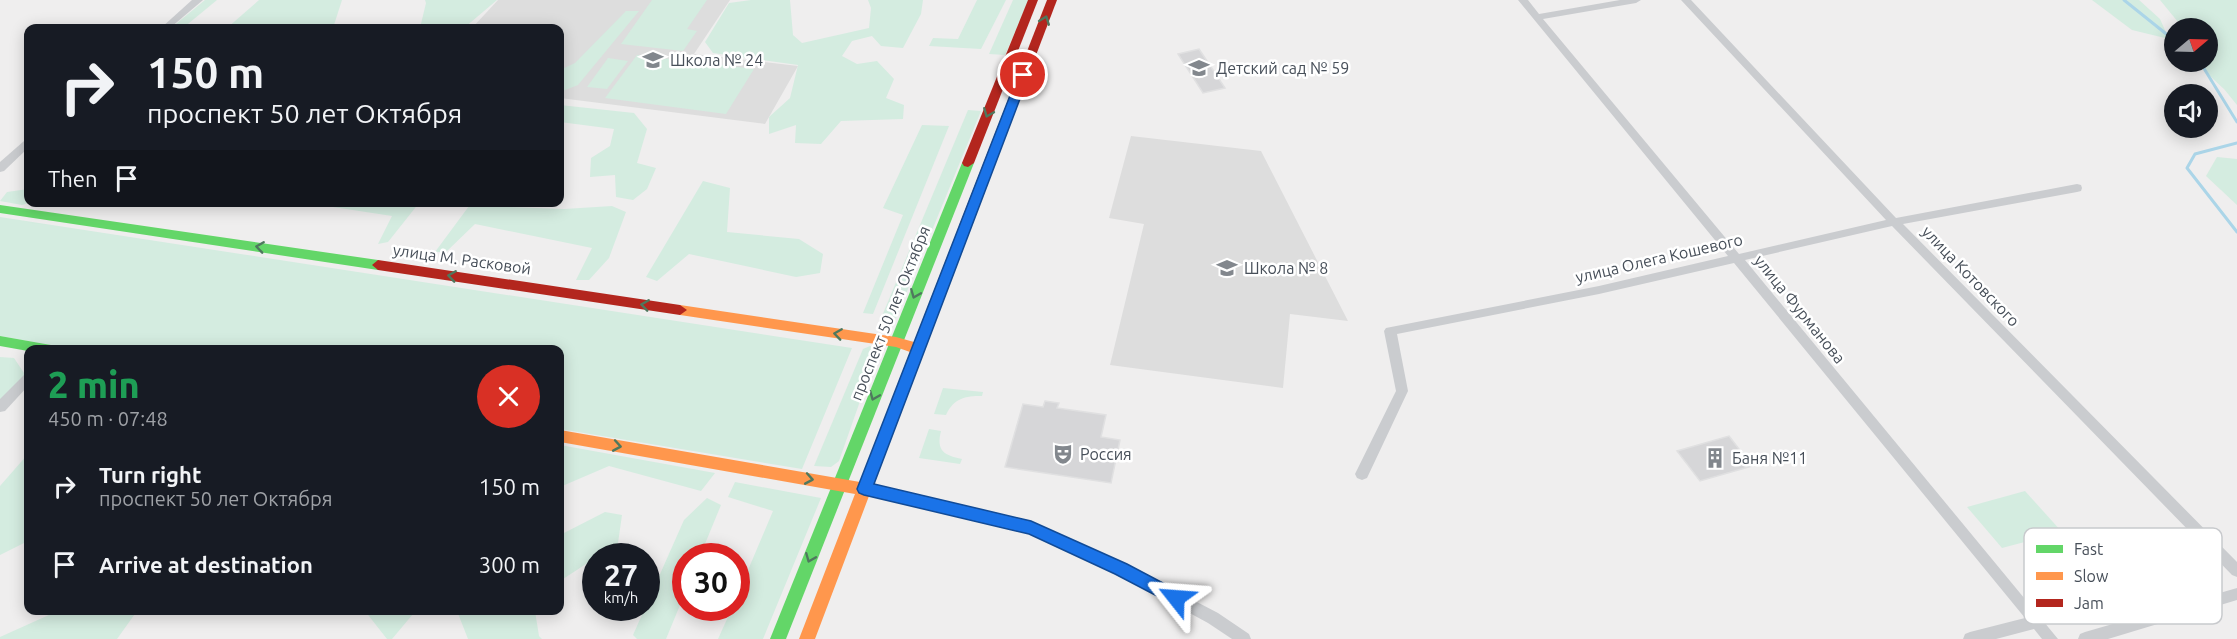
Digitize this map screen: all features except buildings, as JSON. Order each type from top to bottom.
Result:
[{"type":"main road","name":"проспект 50 лет Октября","points":[[778,639],[1033,0]]},
{"type":"main road","points":[[807,639],[1052,0]]},
{"type":"main road","name":"улица М. Расковой","points":[[0,209],[896,342],[918,349]]},
{"type":"main road","points":[[0,341],[24,345]]},
{"type":"main road","points":[[564,437],[864,489]]},
{"type":"street","points":[[170,24],[198,0]]},
{"type":"street","name":"улица Фурманова","points":[[1523,0],[2024,606]]},
{"type":"street","points":[[1536,16],[1636,0]]},
{"type":"street","name":"улица Котовского","points":[[1686,0],[1894,222],[2195,528]]},
{"type":"street","points":[[0,168],[24,147]]},
{"type":"street","name":"улица Олега Кошевого","points":[[1362,474],[1402,391],[1390,331],[1599,290],[1894,222],[2077,188]]},
{"type":"street","points":[[0,407],[24,382]]},
{"type":"street","points":[[864,489],[1031,528],[1121,569],[1213,618],[1244,639]]},
{"type":"street","name":"улица Котовского","points":[[2222,556],[2237,571]]},
{"type":"street","points":[[2222,598],[2237,594]]},
{"type":"street","points":[[1970,639],[2029,624]]},
{"type":"street","name":"улица Фурманова","points":[[2039,624],[2051,639]]},
{"type":"street","points":[[2085,639],[2136,624]]},
{"type":"shaded area","name":"Школа № 24","points":[[498,0],[730,0],[694,54],[798,66],[765,124],[564,99],[564,24],[476,24]]},
{"type":"shaded area","name":"Школа № 8","points":[[1131,136],[1261,151],[1348,321],[1290,314],[1283,388],[1110,365],[1144,224],[1109,218]]},
{"type":"green space","points":[[205,0],[217,0],[188,24],[176,24]]},
{"type":"green space","points":[[259,0],[342,0],[334,24],[232,24]]},
{"type":"green space","points":[[425,0],[497,0],[469,24],[421,24]]},
{"type":"green space","points":[[652,0],[707,0],[687,29],[697,31],[683,51],[621,44]]},
{"type":"green space","points":[[751,0],[790,0],[793,35],[802,43],[869,28],[871,8],[868,0],[923,0],[921,14],[903,48],[881,46],[872,36],[852,41],[842,56],[857,64],[877,61],[894,79],[886,98],[904,105],[903,119],[841,121],[821,144],[795,143],[796,125],[769,134],[769,117],[790,98],[798,65],[713,53],[705,42],[729,3]]},
{"type":"green space","points":[[977,0],[1006,0],[981,49],[929,46],[933,38],[958,39]]},
{"type":"green space","points":[[1013,0],[1029,0],[1005,55],[989,54]]},
{"type":"green space","points":[[2092,0],[2139,0],[2160,19],[2164,28],[2164,38],[2132,30]]},
{"type":"green space","points":[[2160,0],[2237,0],[2237,105],[2206,72],[2218,72],[2218,18],[2175,18]]},
{"type":"green space","points":[[626,11],[639,11],[578,85],[564,90],[564,68],[575,63]]},
{"type":"green space","points":[[637,55],[754,69],[726,114],[605,98]]},
{"type":"green space","points":[[608,58],[628,61],[607,89],[587,87]]},
{"type":"green space","points":[[564,105],[634,113],[647,129],[637,163],[656,168],[647,189],[633,200],[616,197],[615,175],[590,177],[591,158],[610,146],[614,129],[564,123]]},
{"type":"green space","points":[[968,110],[981,111],[896,318],[882,316]]},
{"type":"green space","points":[[922,125],[949,126],[873,314],[863,313],[903,215],[883,208]]},
{"type":"green space","points":[[2217,157],[2237,159],[2237,205],[2206,176]]},
{"type":"green space","points":[[703,181],[730,188],[727,232],[799,239],[823,254],[820,273],[796,277],[689,254],[657,281],[646,277]]},
{"type":"green space","points":[[24,190],[24,204],[0,201],[7,192]]},
{"type":"green space","points":[[612,206],[626,212],[609,258],[589,280],[576,280],[592,248],[475,224],[446,252],[435,252],[468,207],[564,209]]},
{"type":"green space","points":[[333,207],[416,207],[388,242],[378,244],[392,216]]},
{"type":"green space","points":[[0,217],[852,348],[802,469],[564,430],[564,345],[51,345],[0,336]]},
{"type":"green space","points":[[870,346],[878,350],[839,461],[831,467],[814,466],[863,349]]},
{"type":"green space","points":[[0,357],[14,358],[24,373],[24,388],[0,412]]},
{"type":"green space","points":[[943,388],[983,392],[982,396],[965,398],[956,402],[946,415],[934,414]]},
{"type":"green space","points":[[929,429],[941,431],[941,448],[946,454],[962,459],[960,464],[919,458]]},
{"type":"green space","points":[[564,446],[715,473],[701,491],[609,466],[564,485]]},
{"type":"green space","points":[[24,459],[24,543],[0,555],[0,486]]},
{"type":"green space","points":[[735,482],[821,498],[763,639],[718,639],[726,621],[750,621],[750,565],[773,511],[728,497]]},
{"type":"green space","points":[[2025,491],[2058,528],[2024,528],[2024,542],[2002,548],[1967,507]]},
{"type":"green space","points":[[707,498],[721,505],[705,543],[674,543],[684,520]]},
{"type":"green space","points":[[605,512],[622,515],[618,543],[582,543],[582,567],[564,578],[564,533]]},
{"type":"green space","points":[[672,547],[673,621],[666,639],[637,639],[633,635],[639,621],[660,621],[660,574]]},
{"type":"green space","points":[[49,615],[134,615],[117,639],[0,639]]},
{"type":"green space","points":[[368,615],[412,615],[392,639],[387,639]]},
{"type":"green space","points":[[459,615],[536,615],[539,636],[542,639],[468,639]]},
{"type":"waterway","points":[[2124,0],[2164,32]]},
{"type":"waterway","points":[[2206,72],[2237,122]]},
{"type":"waterway","points":[[2237,143],[2195,154],[2187,168],[2237,232]]},
{"type":"traffic: fast","points":[[778,639],[968,163]]},
{"type":"traffic: fast","points":[[0,209],[378,265]]},
{"type":"traffic: fast","points":[[0,341],[24,345]]},
{"type":"traffic: slow","points":[[807,639],[965,226]]},
{"type":"traffic: slow","points":[[680,310],[896,342],[918,349]]},
{"type":"traffic: slow","points":[[564,437],[865,489]]},
{"type":"traffic: jam","points":[[968,163],[1033,0]]},
{"type":"traffic: jam","points":[[965,226],[1052,0]]},
{"type":"traffic: jam","points":[[378,265],[680,310]]},
{"type":"place","name":"Школа № 24","points":[[653,60]]},
{"type":"place","name":"Детский сад № 59","points":[[1199,68]]},
{"type":"place","name":"Школа № 8","points":[[1227,268]]},
{"type":"place","name":"Россия","points":[[1063,454]]},
{"type":"place","name":"Баня №11","points":[[1715,458]]},
{"type":"route","points":[[1023,75],[864,489],[1031,528],[1121,569],[1176,598]]}]
